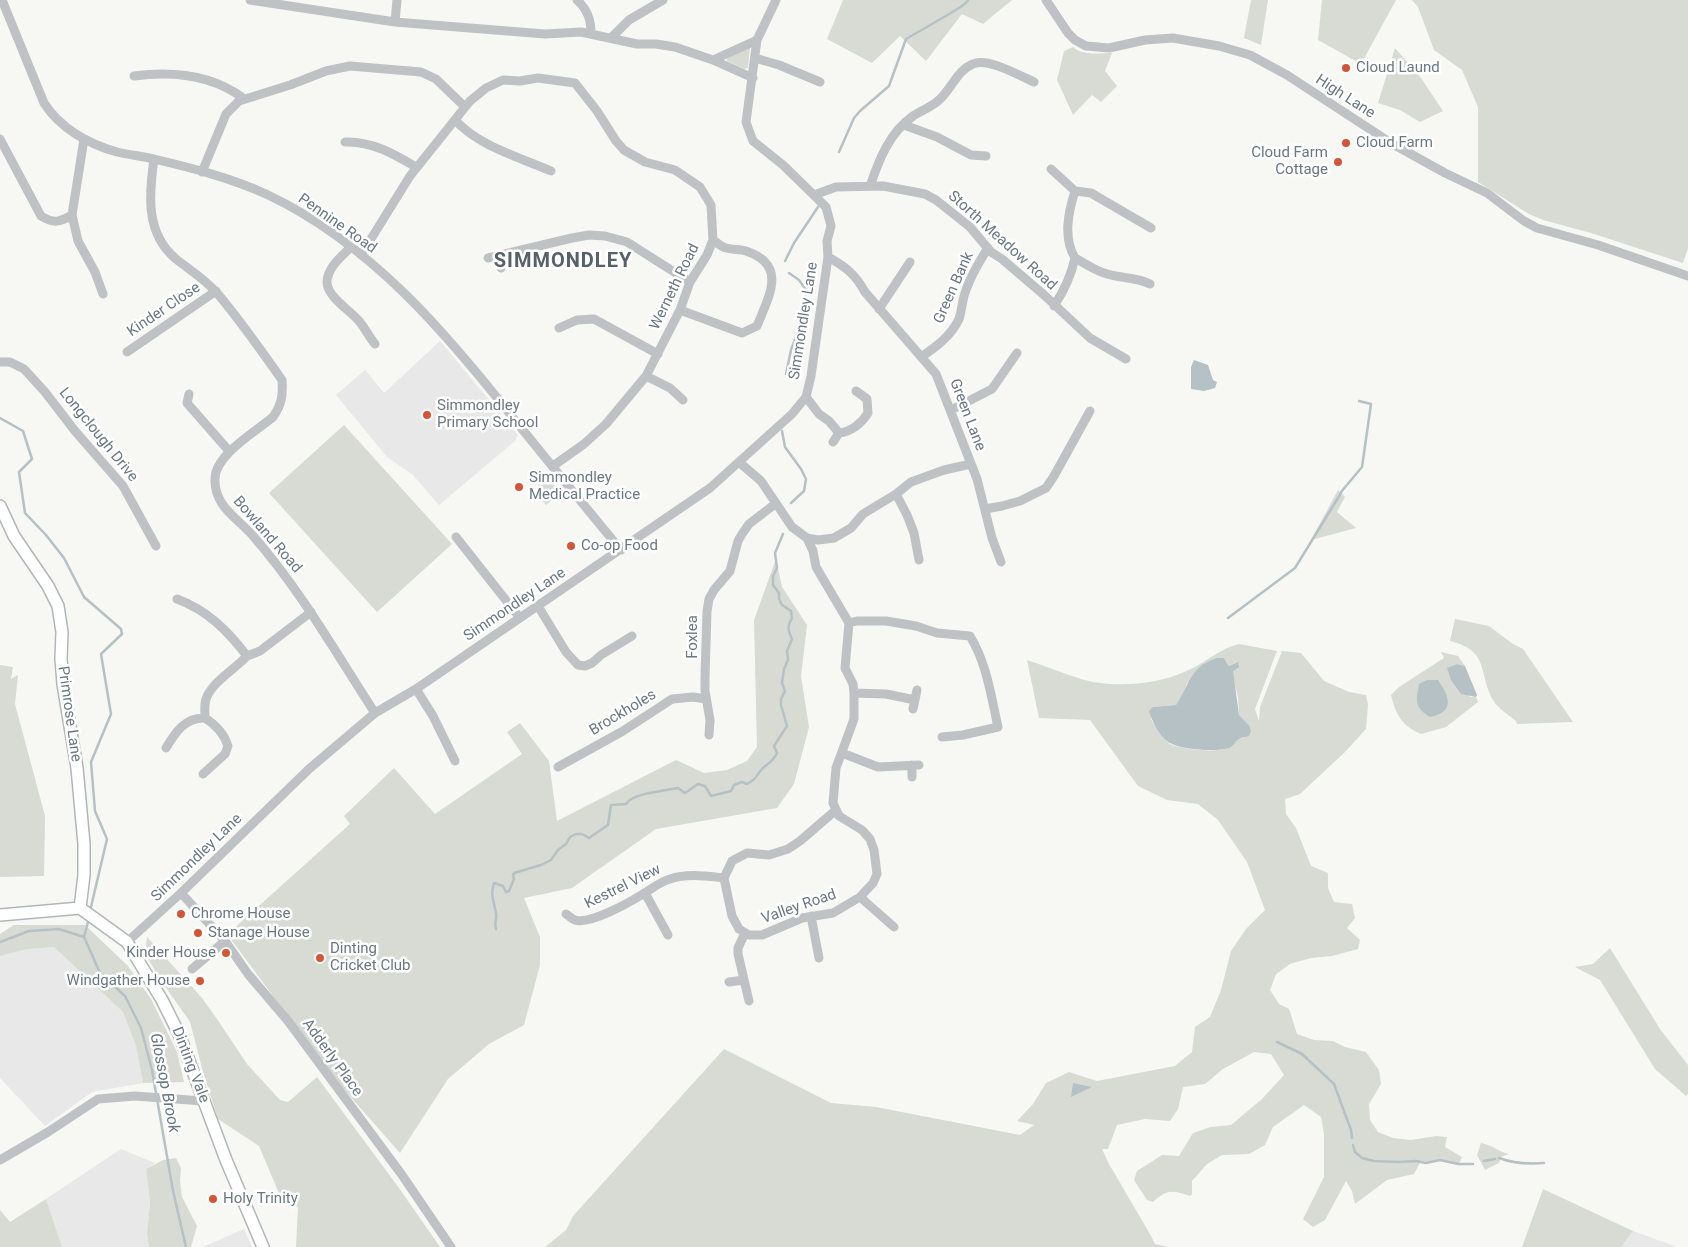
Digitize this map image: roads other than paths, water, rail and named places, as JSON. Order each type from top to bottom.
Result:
[{"type":"main road","name":"Primrose Lane","points":[[0,506],[14,536],[48,586],[58,606],[62,632],[61,659],[63,684],[76,768],[84,844],[84,874],[80,908]]},
{"type":"main road","points":[[0,915],[80,908]]},
{"type":"main road","name":"Dinting Vale","points":[[80,908],[127,942],[162,1000],[180,1034],[238,1193],[263,1247]]},
{"type":"street","name":"Pennine Road","points":[[2,0],[44,103],[52,116],[84,139],[119,152],[202,172],[267,194],[308,217],[351,247],[406,295],[450,340],[621,550]]},
{"type":"street","points":[[250,0],[395,22],[545,34],[581,32],[637,44],[675,47],[713,60],[752,78]]},
{"type":"street","points":[[395,22],[397,0]]},
{"type":"street","points":[[577,0],[583,5],[589,16],[591,34]]},
{"type":"street","points":[[611,38],[629,20],[663,0]]},
{"type":"street","points":[[713,60],[757,40],[776,0]]},
{"type":"street","name":"High Lane","points":[[1046,0],[1068,33],[1075,40],[1086,46],[1109,48],[1145,40],[1173,38],[1219,46],[1250,56],[1287,75],[1391,143],[1445,173],[1487,193],[1524,221],[1537,228],[1598,245],[1688,276]]},
{"type":"street","name":"Simmondley Lane","points":[[127,942],[181,893],[302,776],[375,713],[416,689],[710,488],[740,463],[792,414],[806,397],[811,376],[828,257],[827,241],[831,226],[826,207],[783,165],[753,141],[746,122],[757,40]]},
{"type":"street","points":[[755,58],[779,65],[820,82]]},
{"type":"street","points":[[870,186],[885,147],[913,116],[940,99],[961,73],[973,63],[994,65],[1034,82]]},
{"type":"street","points":[[202,172],[226,114],[243,98],[262,94],[326,70],[350,66],[421,72],[436,78],[465,107]]},
{"type":"street","points":[[134,76],[164,74],[203,79],[227,88],[243,98]]},
{"type":"street","name":"Werneth Road","points":[[361,255],[416,167],[465,107],[486,88],[503,80],[520,81],[538,78],[574,83],[597,111],[624,150],[645,162],[675,170],[700,186],[711,205],[712,240],[707,255],[690,282],[680,310],[658,354],[646,376],[606,424],[584,444],[553,466]]},
{"type":"street","points":[[455,120],[469,133],[482,141],[551,171]]},
{"type":"street","points":[[904,125],[937,137],[971,155],[986,156]]},
{"type":"street","points":[[0,139],[41,216],[48,220],[61,221],[72,215]]},
{"type":"street","points":[[84,139],[72,215],[78,241],[95,272],[103,294]]},
{"type":"street","points":[[345,142],[356,142],[386,150],[416,167]]},
{"type":"street","name":"Bowland Road","points":[[154,159],[150,211],[162,243],[174,258],[197,274],[216,291],[282,380],[284,396],[279,409],[273,417],[229,451],[218,466],[215,478],[216,493],[223,507],[251,532],[278,564],[375,713]]},
{"type":"street","points":[[1051,169],[1075,191],[1091,193],[1151,228]]},
{"type":"street","name":"Storth Meadow Road","points":[[814,194],[836,187],[870,186],[896,188],[925,194],[936,200],[970,228],[988,248],[1029,282],[1090,338],[1126,359]]},
{"type":"street","points":[[1075,191],[1068,214],[1069,249],[1075,258],[1102,273],[1119,277],[1138,278],[1150,284]]},
{"type":"street","points":[[488,258],[572,238],[605,236],[627,242],[690,282]]},
{"type":"street","points":[[680,310],[742,333],[757,326],[772,282],[771,269],[762,258],[744,251],[726,248],[712,240]]},
{"type":"street","points":[[351,247],[336,263],[330,272],[327,282],[329,290],[358,320],[374,344]]},
{"type":"street","name":"Green Bank","points":[[921,357],[934,349],[950,334],[958,319],[964,294],[988,248]]},
{"type":"street","points":[[498,255],[501,268]]},
{"type":"street","name":"Green Lane","points":[[828,257],[844,266],[857,278],[865,292],[936,374],[977,479],[992,538],[1001,562]]},
{"type":"street","points":[[1054,306],[1065,290],[1075,258]]},
{"type":"street","points":[[879,309],[910,262]]},
{"type":"street","name":"Kinder Close","points":[[127,352],[216,291]]},
{"type":"street","points":[[559,328],[577,320],[594,319],[658,354]]},
{"type":"street","points":[[951,410],[992,389],[1017,353]]},
{"type":"street","name":"Longclough Drive","points":[[0,362],[10,362],[24,369],[45,392],[75,431],[123,486],[156,546]]},
{"type":"street","points":[[646,376],[670,388],[683,400]]},
{"type":"street","points":[[839,433],[845,433],[859,424],[868,413],[867,399],[856,391]]},
{"type":"street","points":[[189,394],[186,403],[229,451]]},
{"type":"street","points":[[806,397],[819,414],[829,421],[839,433]]},
{"type":"street","points":[[985,509],[1020,501],[1046,488],[1090,411]]},
{"type":"street","points":[[833,442],[839,433]]},
{"type":"street","points":[[724,878],[732,861],[738,856],[746,853],[769,855],[788,849],[836,810],[832,798],[836,768],[854,719],[853,684],[845,668],[849,623],[816,567],[813,551],[807,538],[792,526],[775,504],[761,481],[740,463]]},
{"type":"street","points":[[807,538],[818,540],[834,538],[851,528],[863,514],[896,494],[911,482],[944,470],[971,464]]},
{"type":"street","points":[[896,494],[914,534],[919,560]]},
{"type":"street","name":"Foxlea","points":[[709,734],[710,720],[706,699],[707,611],[709,599],[730,571],[738,541],[749,524],[775,504]]},
{"type":"street","points":[[456,537],[520,618]]},
{"type":"street","points":[[177,599],[190,604],[214,620],[225,629],[247,656]]},
{"type":"street","points":[[538,606],[566,652],[578,665],[585,666],[592,663],[601,655],[632,636]]},
{"type":"street","points":[[205,718],[206,701],[209,692],[216,683],[236,668],[247,656],[260,651],[311,612]]},
{"type":"street","points":[[849,623],[857,621],[886,621],[916,626],[937,633],[970,636],[977,647],[985,668],[998,727],[963,735],[942,737]]},
{"type":"street","points":[[416,689],[433,716],[455,761]]},
{"type":"street","points":[[854,693],[886,694],[914,704],[917,690]]},
{"type":"street","name":"Brockholes","points":[[558,767],[623,731],[672,700],[693,697],[706,699]]},
{"type":"street","points":[[166,748],[176,731],[186,723],[195,718],[205,718],[225,736],[228,746],[225,754],[203,774]]},
{"type":"street","points":[[842,753],[878,767],[915,765],[912,777]]},
{"type":"street","name":"Valley Road","points":[[724,878],[735,924],[749,935],[762,935],[811,916],[833,913],[860,897],[873,883],[877,874],[874,850],[870,839],[862,830],[839,816],[836,810]]},
{"type":"street","name":"Kestrel View","points":[[566,914],[576,920],[593,920],[670,879],[687,875],[724,878]]},
{"type":"street","name":"Adderly Place","points":[[181,893],[225,941],[248,974],[288,1021],[402,1175],[451,1247]]},
{"type":"street","points":[[645,894],[668,935]]},
{"type":"street","points":[[860,897],[894,927]]},
{"type":"street","points":[[811,916],[819,958]]},
{"type":"street","points":[[745,933],[738,948],[738,954],[749,1001]]},
{"type":"street","points":[[192,970],[225,941]]},
{"type":"street","points":[[729,982],[744,980]]},
{"type":"street","points":[[0,1160],[48,1132],[98,1099],[142,1096],[203,1101]]},
{"type":"waterway","points":[[839,152],[854,118],[889,86],[906,39],[962,6],[968,0]]},
{"type":"waterway","points":[[785,261],[794,243],[818,207]]},
{"type":"waterway","points":[[786,374],[791,350],[803,319],[806,290],[799,280],[789,273]]},
{"type":"waterway","points":[[1341,492],[1362,467],[1371,404],[1359,401]]},
{"type":"waterway","points":[[0,418],[23,431],[32,459],[19,472],[25,513],[64,558],[84,597],[121,629],[122,634],[101,654],[111,714],[91,762],[95,811],[107,839],[91,907]]},
{"type":"waterway","points":[[782,431],[785,447],[806,479],[804,491],[791,503]]},
{"type":"waterway","points":[[1228,618],[1295,568],[1341,493]]},
{"type":"waterway","points":[[496,929],[496,913],[492,894],[494,883],[503,886],[506,892],[509,891],[514,879],[514,873],[551,860],[570,837],[576,834],[582,834],[589,838],[608,825],[611,805],[626,804],[635,797],[657,791],[678,788],[685,793],[698,784],[705,786],[711,796],[731,791],[734,785],[742,782],[747,784],[753,780],[774,758],[777,753],[774,746],[787,726],[781,699],[785,691],[782,683],[784,669],[788,660],[787,651],[792,639],[789,628],[792,618],[791,611],[782,605],[779,593],[773,585],[773,576],[777,568],[775,553],[783,534]]},
{"type":"waterway","points":[[84,937],[88,922]]},
{"type":"waterway","name":"Glossop Brook","points":[[0,942],[29,931],[59,929],[84,937],[100,973],[125,996],[141,1028],[152,1070],[173,1191],[186,1247]]},
{"type":"waterway","points":[[1277,1042],[1302,1054],[1334,1084],[1351,1130],[1352,1138]]},
{"type":"waterway","points":[[1353,1145],[1355,1152],[1362,1158],[1374,1161],[1416,1161],[1426,1163],[1440,1160],[1458,1164],[1473,1164]]},
{"type":"waterway","points":[[1499,1158],[1521,1163],[1544,1163]]},
{"type":"waterway","points":[[1484,1161],[1495,1159]]},
{"type":"place","name":"Cloud Laund","points":[[1346,68]]},
{"type":"place","name":"Cloud Farm","points":[[1346,143]]},
{"type":"place","name":"Cloud Farm Cottage","points":[[1338,162]]},
{"type":"place","name":"Simmondley Primary School","points":[[427,415]]},
{"type":"place","name":"Simmondley Medical Practice","points":[[519,487]]},
{"type":"place","name":"Co-op Food","points":[[571,546]]},
{"type":"place","name":"Chrome House","points":[[181,914]]},
{"type":"place","name":"Stanage House","points":[[198,933]]},
{"type":"place","name":"Kinder House","points":[[226,953]]},
{"type":"place","name":"Dinting Cricket Club","points":[[320,958]]},
{"type":"place","name":"Windgather House","points":[[200,981]]},
{"type":"place","name":"Holy Trinity","points":[[213,1199]]},
{"type":"district","name":"SIMMONDLEY","points":[[563,262]]}]
